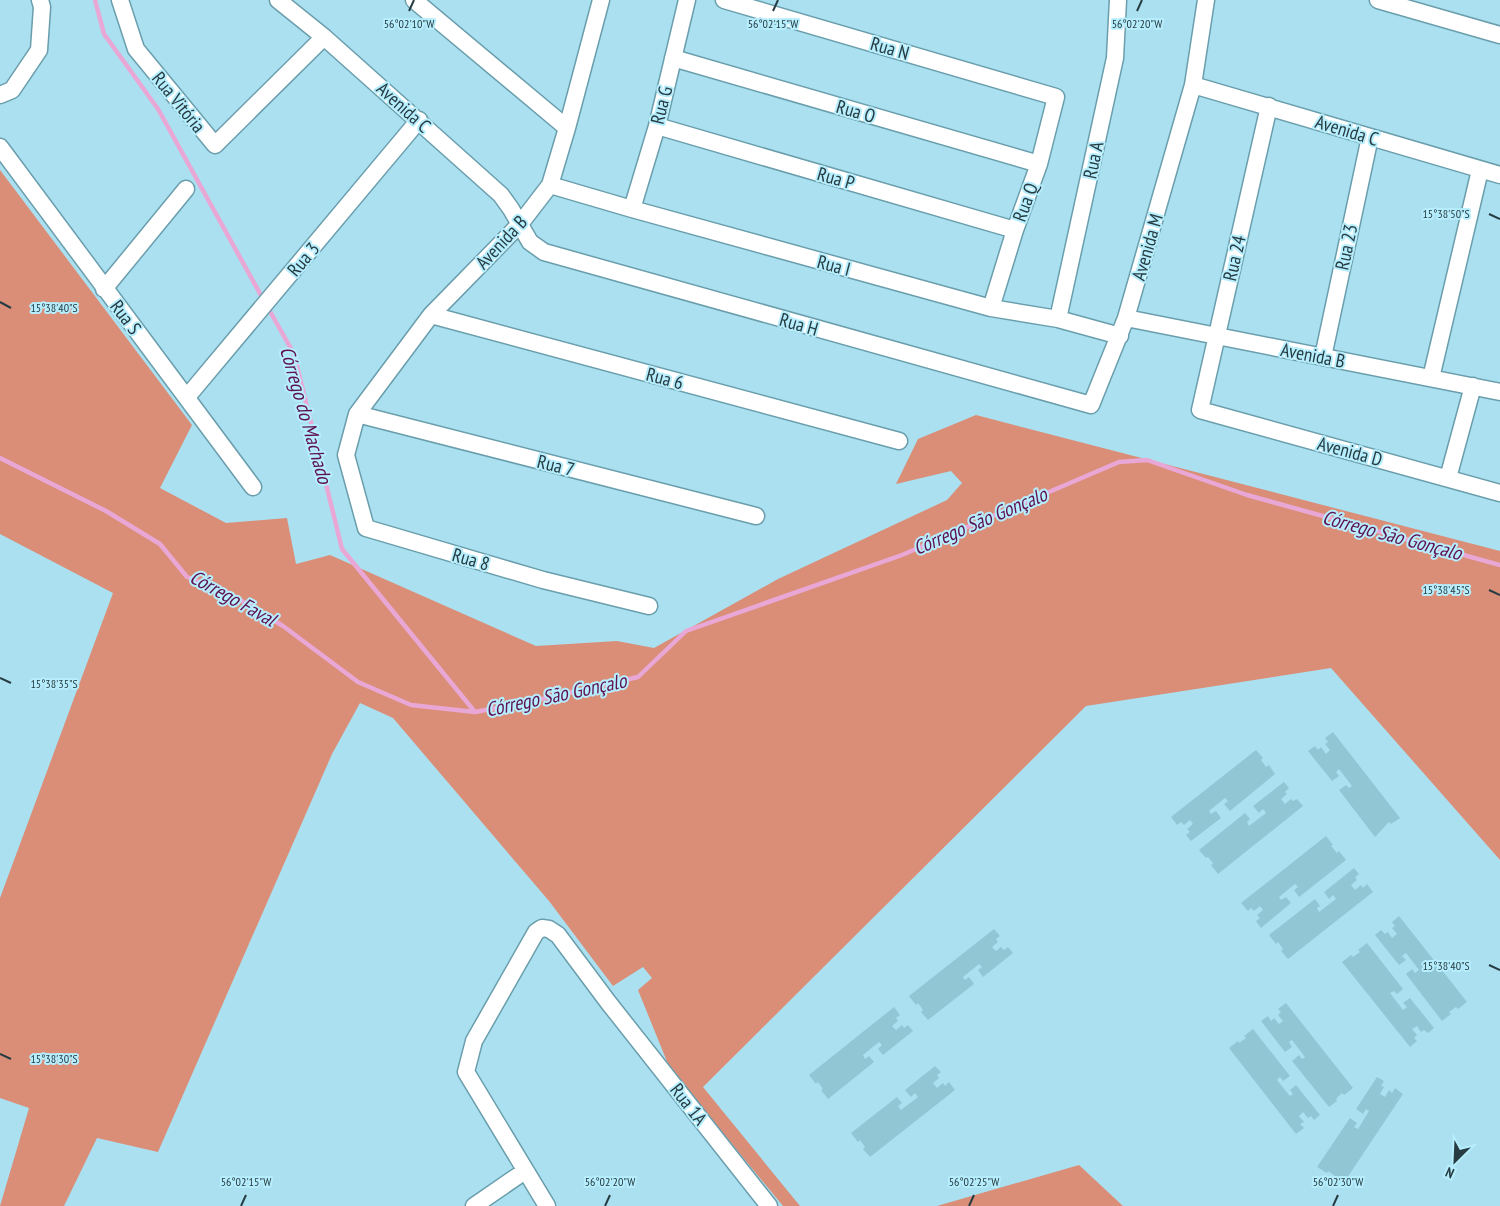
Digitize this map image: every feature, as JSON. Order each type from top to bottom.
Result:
[{"type":"street","points":[[0,95],[12,90],[39,50],[42,8],[40,0]]},
{"type":"street","name":"Rua Vitória","points":[[120,0],[136,49],[215,145],[324,37]]},
{"type":"street","name":"Avenida C","points":[[278,0],[324,37],[419,120],[501,195],[520,224]]},
{"type":"street","points":[[414,0],[567,128]]},
{"type":"street","name":"Avenida B","points":[[346,455],[357,414],[431,315],[520,224],[550,185],[601,0]]},
{"type":"street","name":"Rua G","points":[[632,209],[656,126],[687,0]]},
{"type":"street","name":"Rua N","points":[[724,0],[1056,97]]},
{"type":"street","name":"Rua A","points":[[1058,319],[1115,58],[1118,0]]},
{"type":"street","name":"Avenida M","points":[[1091,405],[1126,318],[1193,85],[1206,0]]},
{"type":"street","points":[[1378,0],[1500,35]]},
{"type":"street","name":"Rua O","points":[[673,58],[1038,164]]},
{"type":"street","name":"Avenida C","points":[[1193,85],[1500,176]]},
{"type":"street","name":"Rua Q","points":[[991,308],[1038,164],[1056,97]]},
{"type":"street","name":"Rua 24","points":[[1200,410],[1269,106]]},
{"type":"street","name":"Rua 3","points":[[187,397],[419,120]]},
{"type":"street","name":"Rua P","points":[[656,126],[1015,230]]},
{"type":"street","name":"Rua 23","points":[[1323,357],[1370,137]]},
{"type":"street","name":"Rua S","points":[[0,147],[253,487]]},
{"type":"street","points":[[1431,378],[1480,170]]},
{"type":"street","name":"Rua I","points":[[550,185],[991,308],[1058,319],[1120,336]]},
{"type":"street","points":[[104,288],[186,189]]},
{"type":"street","name":"Rua H","points":[[520,224],[530,242],[544,252],[1091,405]]},
{"type":"street","name":"Rua 6","points":[[431,315],[899,441]]},
{"type":"street","name":"Avenida B","points":[[1126,318],[1500,392]]},
{"type":"street","points":[[1448,478],[1473,386]]},
{"type":"street","name":"Avenida D","points":[[1200,410],[1500,493]]},
{"type":"street","name":"Rua 7","points":[[357,414],[756,516]]},
{"type":"street","name":"Rua 8","points":[[346,455],[366,528],[543,580],[649,606]]},
{"type":"street","name":"Rua 1A","points":[[525,1171],[466,1072],[474,1041],[536,932],[542,928],[549,929],[558,935],[608,1002],[769,1206]]},
{"type":"street","points":[[474,1206],[525,1171],[548,1206]]},
{"type":"shaded area","points":[[0,170],[192,425],[160,488],[226,523],[287,518],[296,564],[330,555],[536,646],[617,641],[654,648],[778,579],[947,500],[962,483],[951,471],[896,484],[918,439],[976,415],[1500,551],[1500,860],[1331,668],[1086,706],[703,1087],[800,1206],[783,1206],[670,1069],[638,990],[652,978],[643,967],[613,986],[549,901],[393,718],[360,703],[332,754],[158,1152],[97,1138],[64,1206],[0,1206],[29,1108],[0,1098],[0,898],[113,593],[0,534]]},
{"type":"shaded area","points":[[1079,1165],[1123,1206],[937,1206]]},
{"type":"building","points":[[1333,732],[1400,818],[1391,824],[1389,822],[1375,837],[1339,790],[1346,785],[1349,788],[1352,786],[1339,769],[1336,772],[1339,776],[1332,781],[1308,751],[1315,746],[1318,750],[1321,747],[1326,754],[1330,750],[1325,744],[1328,742],[1325,738]]},
{"type":"building","points":[[1256,750],[1263,758],[1261,760],[1266,767],[1269,765],[1275,774],[1230,811],[1224,804],[1228,801],[1225,798],[1209,811],[1211,814],[1216,811],[1221,818],[1191,841],[1186,835],[1190,832],[1187,829],[1193,824],[1190,820],[1184,825],[1181,822],[1177,825],[1171,817]]},
{"type":"building","points":[[1284,782],[1289,788],[1285,792],[1287,794],[1281,799],[1285,804],[1291,799],[1293,801],[1297,799],[1303,806],[1218,874],[1211,865],[1213,863],[1199,850],[1245,813],[1250,819],[1247,822],[1249,826],[1266,813],[1263,809],[1259,813],[1253,806]]},
{"type":"building","points":[[1326,836],[1333,845],[1331,846],[1337,853],[1339,851],[1346,860],[1299,897],[1294,890],[1298,887],[1295,884],[1279,897],[1281,900],[1286,897],[1291,903],[1261,928],[1256,921],[1260,918],[1257,915],[1263,910],[1260,906],[1254,911],[1251,908],[1248,911],[1241,903]]},
{"type":"building","points":[[1354,868],[1359,874],[1355,877],[1357,880],[1351,885],[1355,890],[1361,885],[1363,888],[1367,884],[1373,892],[1288,959],[1281,951],[1283,949],[1278,942],[1276,944],[1269,935],[1315,899],[1320,906],[1317,908],[1319,912],[1336,899],[1333,895],[1329,899],[1324,892]]},
{"type":"building","points":[[1399,916],[1467,1002],[1458,1009],[1456,1007],[1449,1012],[1451,1014],[1442,1021],[1406,974],[1412,969],[1415,973],[1419,970],[1406,953],[1402,956],[1406,960],[1399,965],[1375,935],[1381,930],[1385,934],[1388,932],[1392,938],[1397,934],[1392,928],[1395,926],[1392,922]]},
{"type":"building","points":[[994,929],[1000,936],[996,939],[998,942],[992,947],[996,951],[1001,947],[1004,950],[1008,947],[1013,953],[983,977],[978,970],[982,967],[979,964],[963,977],[965,980],[969,977],[974,984],[928,1020],[921,1012],[923,1010],[918,1003],[916,1005],[909,996]]},
{"type":"building","points":[[1367,943],[1403,989],[1397,994],[1394,991],[1390,993],[1403,1010],[1407,1007],[1403,1003],[1410,998],[1434,1028],[1428,1033],[1424,1030],[1421,1032],[1417,1026],[1412,1029],[1417,1035],[1414,1038],[1417,1041],[1410,1047],[1342,962],[1351,955],[1353,957],[1360,952],[1358,950]]},
{"type":"building","points":[[1286,1003],[1353,1088],[1344,1095],[1342,1093],[1336,1099],[1337,1101],[1329,1107],[1292,1061],[1299,1055],[1302,1059],[1305,1057],[1292,1040],[1289,1042],[1292,1047],[1285,1052],[1261,1021],[1268,1016],[1271,1021],[1274,1018],[1279,1024],[1283,1021],[1278,1015],[1281,1012],[1278,1009]]},
{"type":"building","points":[[894,1007],[900,1015],[896,1018],[898,1021],[892,1026],[896,1030],[902,1025],[904,1028],[908,1025],[913,1031],[883,1055],[878,1049],[882,1045],[879,1042],[863,1055],[865,1059],[869,1056],[874,1062],[828,1099],[818,1082],[816,1084],[809,1075]]},
{"type":"building","points":[[1253,1029],[1290,1076],[1283,1081],[1280,1077],[1277,1080],[1290,1096],[1293,1094],[1290,1090],[1296,1085],[1320,1115],[1314,1120],[1311,1116],[1308,1118],[1303,1112],[1299,1116],[1304,1122],[1300,1124],[1304,1128],[1296,1134],[1229,1048],[1246,1038],[1244,1036]]},
{"type":"building","points":[[935,1066],[941,1072],[937,1075],[939,1078],[933,1083],[937,1088],[943,1083],[945,1086],[949,1082],[955,1090],[870,1157],[863,1149],[865,1147],[860,1140],[858,1142],[851,1133],[897,1097],[902,1103],[898,1106],[901,1110],[918,1097],[915,1093],[911,1097],[905,1090]]},
{"type":"building","points":[[1377,1077],[1384,1081],[1381,1086],[1384,1087],[1380,1094],[1385,1097],[1389,1090],[1392,1093],[1395,1088],[1403,1094],[1343,1184],[1328,1171],[1327,1173],[1317,1167],[1350,1118],[1357,1123],[1354,1127],[1358,1129],[1369,1111],[1366,1109],[1363,1114],[1356,1109]]},
{"type":"waterway","name":"Córrego do Machado","points":[[95,0],[104,34],[158,109],[263,299]]},
{"type":"waterway","name":"Córrego do Machado","points":[[267,306],[294,354],[342,549],[475,712]]},
{"type":"waterway","name":"Córrego São Gonçalo","points":[[0,458],[106,511],[160,544],[187,577],[225,591],[283,626],[358,682],[411,705],[475,712],[638,677],[686,631],[902,555],[1119,462],[1147,460],[1247,495],[1500,565]]},
{"type":"water label","name":"Córrego Faval","points":[[233,598]]}]
